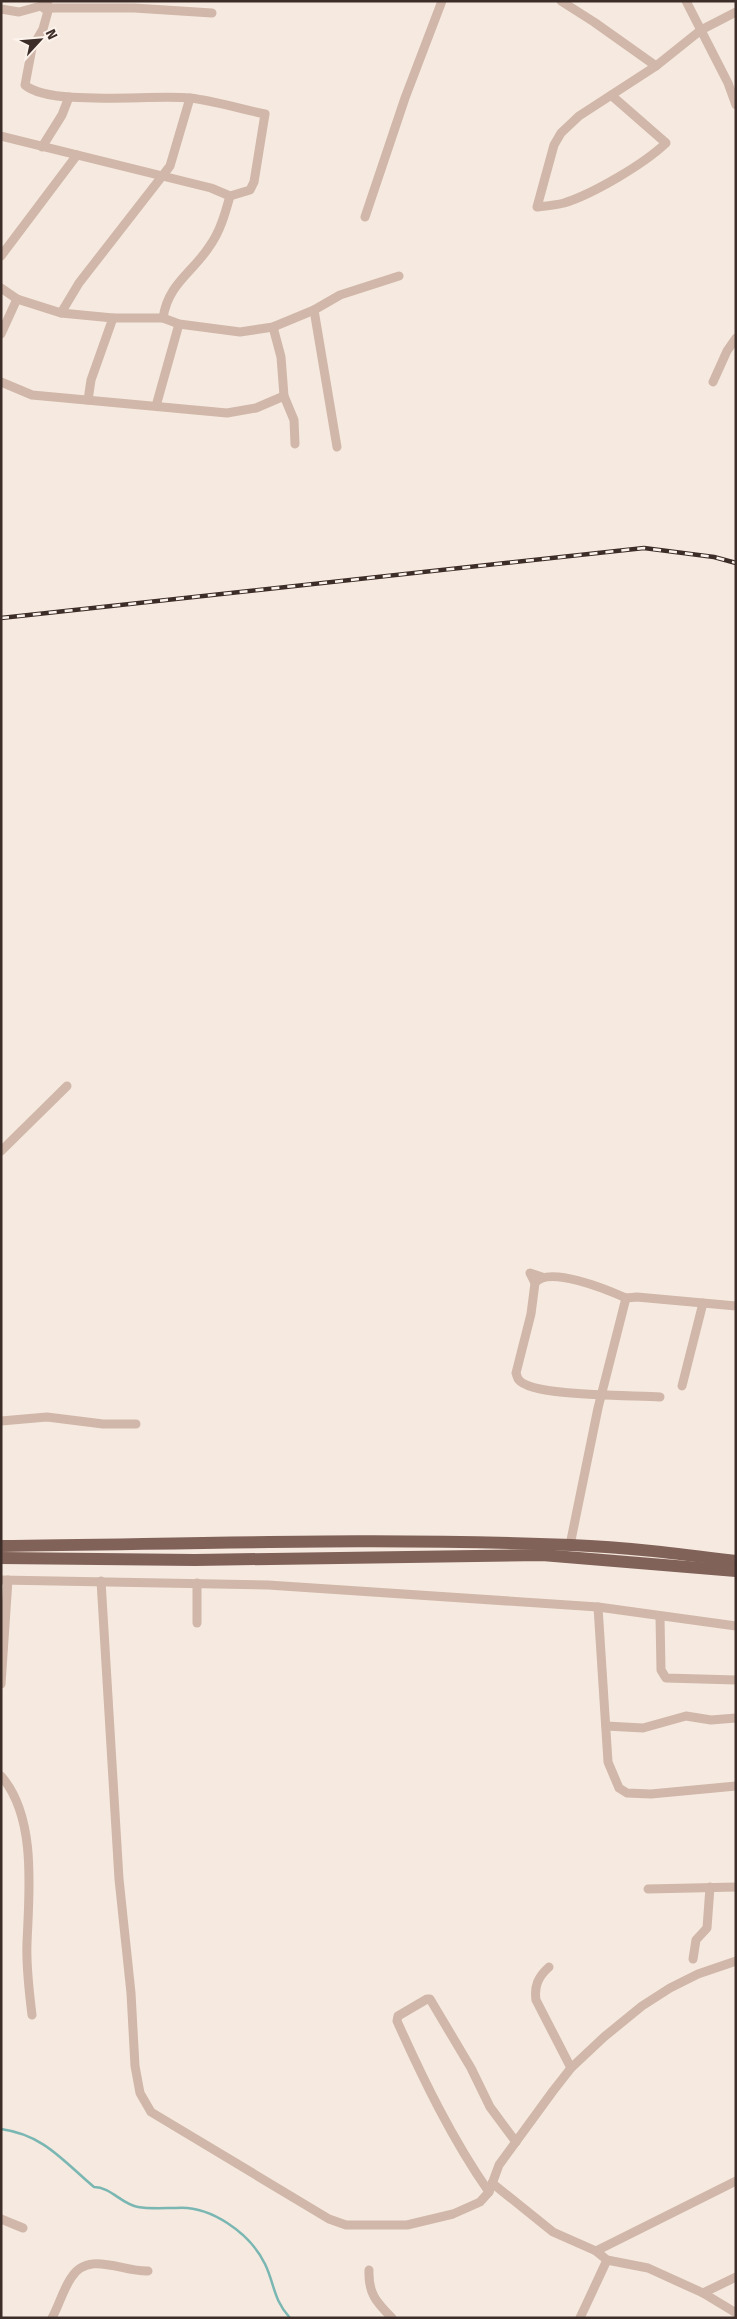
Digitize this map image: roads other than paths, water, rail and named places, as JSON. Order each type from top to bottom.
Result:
[{"type":"main road","points":[[381,1558],[383,1542]]},
{"type":"main road","points":[[1,1546],[383,1542],[570,1545],[736,1561]]},
{"type":"main road","points":[[1,1558],[195,1560],[542,1555],[736,1571]]},
{"type":"street","points":[[365,217],[405,98],[442,1]]},
{"type":"street","points":[[561,1],[656,66]]},
{"type":"street","points":[[686,1],[728,83],[736,105]]},
{"type":"street","points":[[1,136],[210,188],[230,196],[250,190],[254,182],[265,114],[190,98],[69,97],[31,90],[25,85],[32,48],[49,14],[47,5]]},
{"type":"street","points":[[1,9],[19,12],[47,5],[135,5],[212,13]]},
{"type":"street","points":[[611,95],[666,143],[657,152],[610,181],[565,202],[537,207],[554,145],[561,133],[579,116],[611,95],[656,66],[701,30],[736,12]]},
{"type":"street","points":[[42,147],[62,115],[69,97]]},
{"type":"street","points":[[61,313],[79,283],[170,166],[190,98]]},
{"type":"street","points":[[1,256],[76,155]]},
{"type":"street","points":[[163,318],[175,284],[209,248],[223,220],[230,196]]},
{"type":"street","points":[[1,288],[17,298],[61,313],[113,318],[163,318],[179,324],[240,332],[273,327],[314,310],[340,296],[399,276]]},
{"type":"street","points":[[1,334],[17,298]]},
{"type":"street","points":[[314,310],[337,447]]},
{"type":"street","points":[[88,400],[91,380],[113,318]]},
{"type":"street","points":[[156,406],[179,324]]},
{"type":"street","points":[[273,327],[281,357],[284,396],[294,420],[295,444]]},
{"type":"street","points":[[713,382],[727,350],[736,338]]},
{"type":"street","points":[[1,382],[32,395],[226,413],[256,408],[284,396]]},
{"type":"street","points":[[1,1151],[67,1086]]},
{"type":"street","points":[[660,1397],[601,1396],[548,1390],[528,1386],[519,1380],[516,1373],[519,1355],[531,1314],[538,1280],[560,1278],[597,1286],[626,1298],[637,1297],[736,1306]]},
{"type":"street","points":[[570,1545],[601,1396],[626,1298]]},
{"type":"street","points":[[682,1386],[704,1303]]},
{"type":"street","points":[[1,1421],[47,1417],[103,1424],[136,1424]]},
{"type":"street","points":[[1,1684],[5,1580],[268,1585],[598,1607],[736,1626]]},
{"type":"street","points":[[101,1581],[119,1879],[131,1993],[137,2083],[145,2104],[151,2112],[170,2124],[299,2199],[329,2219],[346,2225],[407,2224],[453,2214],[480,2202],[490,2187],[499,2165],[571,2068],[604,2037],[642,2006],[698,1974],[736,1961]]},
{"type":"street","points":[[197,1584],[197,1623]]},
{"type":"street","points":[[598,1607],[608,1762],[619,1788],[626,1793],[651,1794],[736,1786]]},
{"type":"street","points":[[660,1617],[661,1670],[666,1678],[736,1680]]},
{"type":"street","points":[[606,1726],[643,1728],[686,1716],[712,1720],[736,1718]]},
{"type":"street","points":[[1,1776],[17,1800],[23,1820],[31,1902],[27,1943],[32,2015]]},
{"type":"street","points":[[693,1959],[696,1940],[707,1928],[709,1922],[710,1887]]},
{"type":"street","points":[[648,1889],[736,1887]]},
{"type":"street","points":[[549,1967],[541,1974],[534,1988],[536,2000],[571,2068]]},
{"type":"street","points":[[516,2142],[490,2107],[471,2068],[430,1999],[427,1998],[398,2016],[396,2021],[432,2093],[474,2171],[490,2187],[553,2232],[596,2251],[607,2260],[648,2268],[703,2293],[736,2313]]},
{"type":"street","points":[[596,2251],[736,2181]]},
{"type":"street","points":[[1,2219],[23,2228]]},
{"type":"street","points":[[580,2318],[607,2260]]},
{"type":"street","points":[[52,2318],[70,2280],[82,2267],[96,2262],[148,2271]]},
{"type":"street","points":[[369,2270],[368,2286],[373,2296],[392,2318]]},
{"type":"street","points":[[703,2293],[736,2277]]},
{"type":"waterway","points":[[1,2129],[16,2132],[41,2143],[52,2150],[94,2187],[106,2190],[126,2203],[147,2208],[189,2208],[202,2211],[228,2223],[250,2242],[258,2253],[265,2264],[280,2304],[290,2318]]},
{"type":"railway","points":[[1,618],[644,548],[714,557],[736,563]]}]
